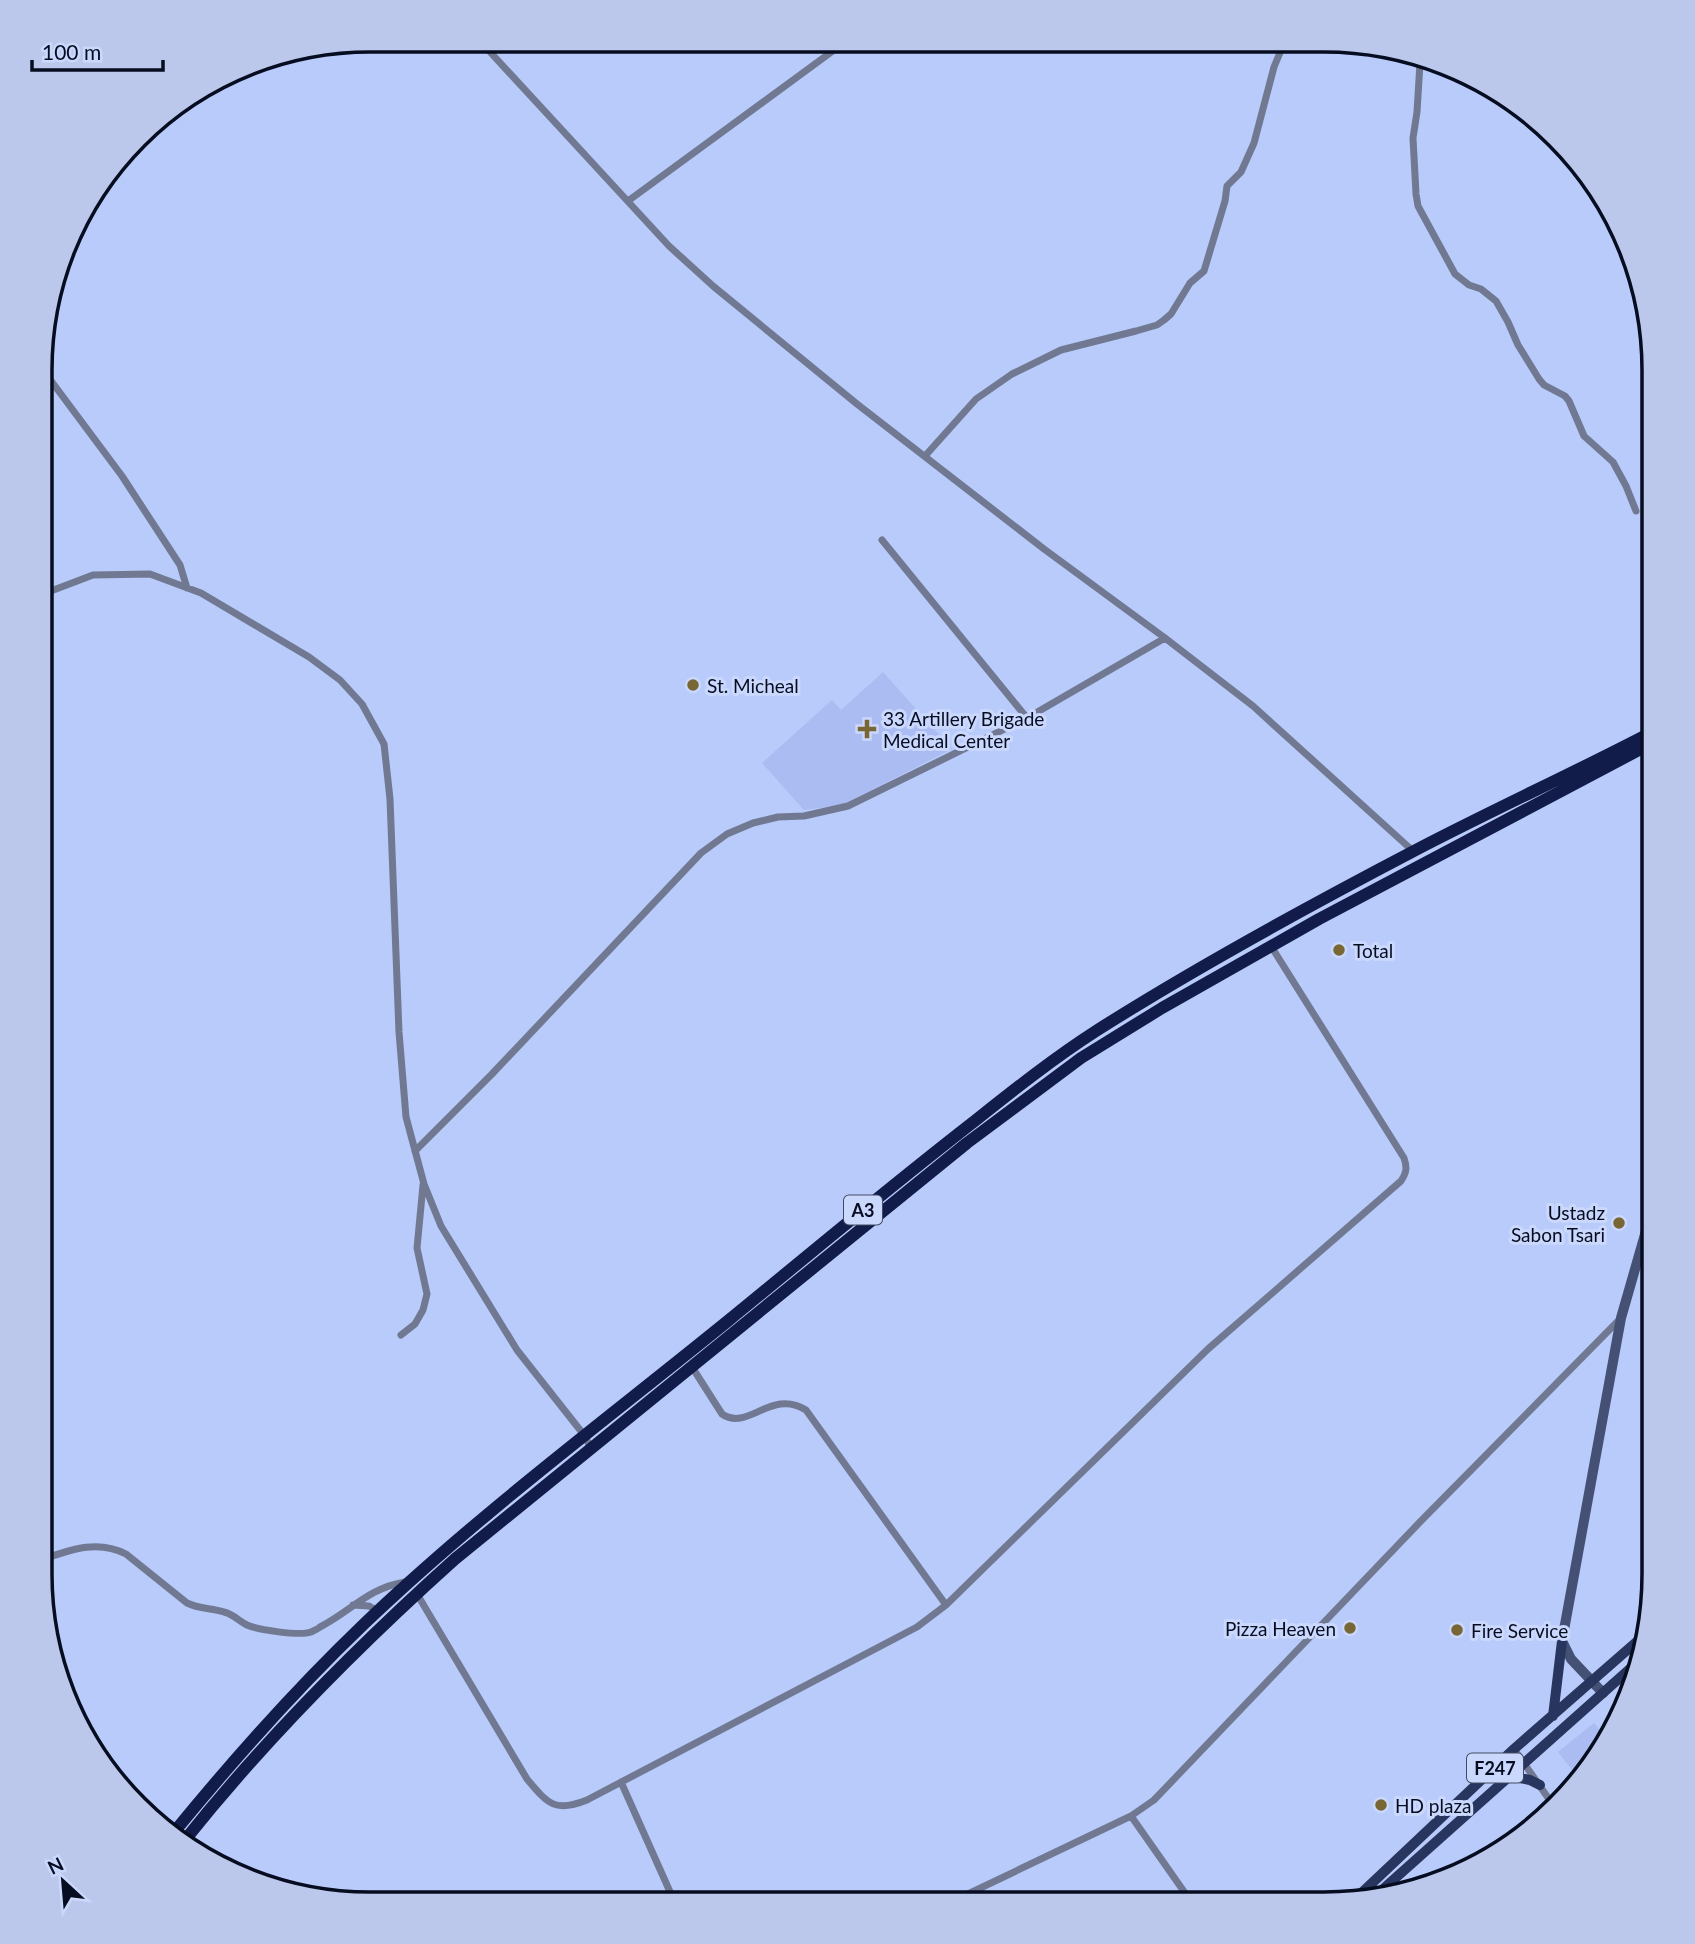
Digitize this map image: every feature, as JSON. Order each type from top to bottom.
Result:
[{"type":"highway","name":"A3","points":[[178,1827],[288,1700],[378,1611],[413,1587],[485,1526],[584,1435],[734,1324],[963,1138],[1054,1059],[1182,978],[1264,932],[1413,851],[1643,736]]},
{"type":"highway","name":"A3","points":[[963,1138],[1081,1058],[1270,945],[1643,748]]},
{"type":"highway","points":[[1264,932],[1270,945]]},
{"type":"highway","name":"A3","points":[[485,1526],[591,1448],[692,1367],[734,1324]]},
{"type":"highway","name":"A3","points":[[189,1835],[286,1721],[413,1587]]},
{"type":"main road","points":[[1553,1716],[1562,1641]]},
{"type":"main road","name":"F247","points":[[1366,1889],[1514,1749],[1634,1644]]},
{"type":"main road","name":"F247","points":[[1387,1885],[1627,1671]]},
{"type":"main road","points":[[1508,1776],[1530,1780],[1540,1785]]},
{"type":"street","points":[[491,52],[669,246],[713,286],[1044,549],[1253,706],[1413,851]]},
{"type":"street","points":[[628,201],[831,52]]},
{"type":"street","points":[[925,456],[976,398],[1012,374],[1061,350],[1157,325],[1171,314],[1183,292],[1204,271],[1225,201],[1225,191],[1241,172],[1254,143],[1280,52]]},
{"type":"street","points":[[1420,67],[1413,138],[1416,194],[1423,216],[1455,274],[1496,301],[1539,379],[1569,401],[1584,436],[1614,463],[1636,511]]},
{"type":"street","points":[[52,382],[122,476],[180,565],[187,588]]},
{"type":"street","points":[[882,540],[1027,718]]},
{"type":"street","points":[[52,591],[93,575],[150,574],[201,593],[309,657],[340,680],[362,704],[384,744],[390,799],[406,1116],[424,1184],[442,1226],[517,1350],[584,1435],[591,1448]]},
{"type":"street","points":[[415,1151],[501,1065],[701,853],[727,834],[753,823],[778,817],[804,816],[848,806],[1027,718],[1165,638]]},
{"type":"street","points":[[52,1556],[91,1546],[118,1550],[187,1603],[196,1607],[221,1610],[247,1625],[288,1633],[311,1632],[324,1626],[352,1605],[394,1585],[413,1587],[527,1779],[541,1796],[557,1807],[571,1806],[621,1782],[917,1627],[946,1605],[1208,1349],[1401,1181],[1406,1173],[1404,1157],[1270,945]]},
{"type":"street","points":[[401,1335],[415,1324],[423,1310],[427,1294],[417,1248],[424,1184]]},
{"type":"street","points":[[1603,1693],[1571,1659],[1562,1641],[1621,1318],[1643,1241]]},
{"type":"street","points":[[972,1892],[1131,1816],[1154,1800],[1418,1524],[1621,1318]]},
{"type":"street","points":[[692,1367],[722,1414],[729,1418],[742,1418],[781,1403],[790,1403],[806,1410],[946,1605]]},
{"type":"street","points":[[352,1605],[369,1606],[378,1611]]},
{"type":"street","points":[[1514,1749],[1549,1798]]},
{"type":"street","points":[[621,1782],[671,1892]]},
{"type":"street","points":[[1131,1816],[1184,1892]]},
{"type":"shaded area","name":"33 Artillery Brigade Medical Center","points":[[883,672],[952,749],[842,805],[804,810],[762,763],[832,700],[841,710]]},
{"type":"shaded area","points":[[1594,1723],[1601,1731],[1573,1772],[1558,1752]]},
{"type":"place","name":"St. Micheal","points":[[693,685]]},
{"type":"place","name":"33 Artillery Brigade Medical Center","points":[[867,729]]},
{"type":"place","name":"Total","points":[[1339,950]]},
{"type":"place","name":"Ustadz Sabon Tsari","points":[[1619,1223]]},
{"type":"place","name":"Pizza Heaven","points":[[1350,1628]]},
{"type":"place","name":"Fire Service","points":[[1457,1630]]},
{"type":"place","name":"HD plaza","points":[[1381,1805]]}]
